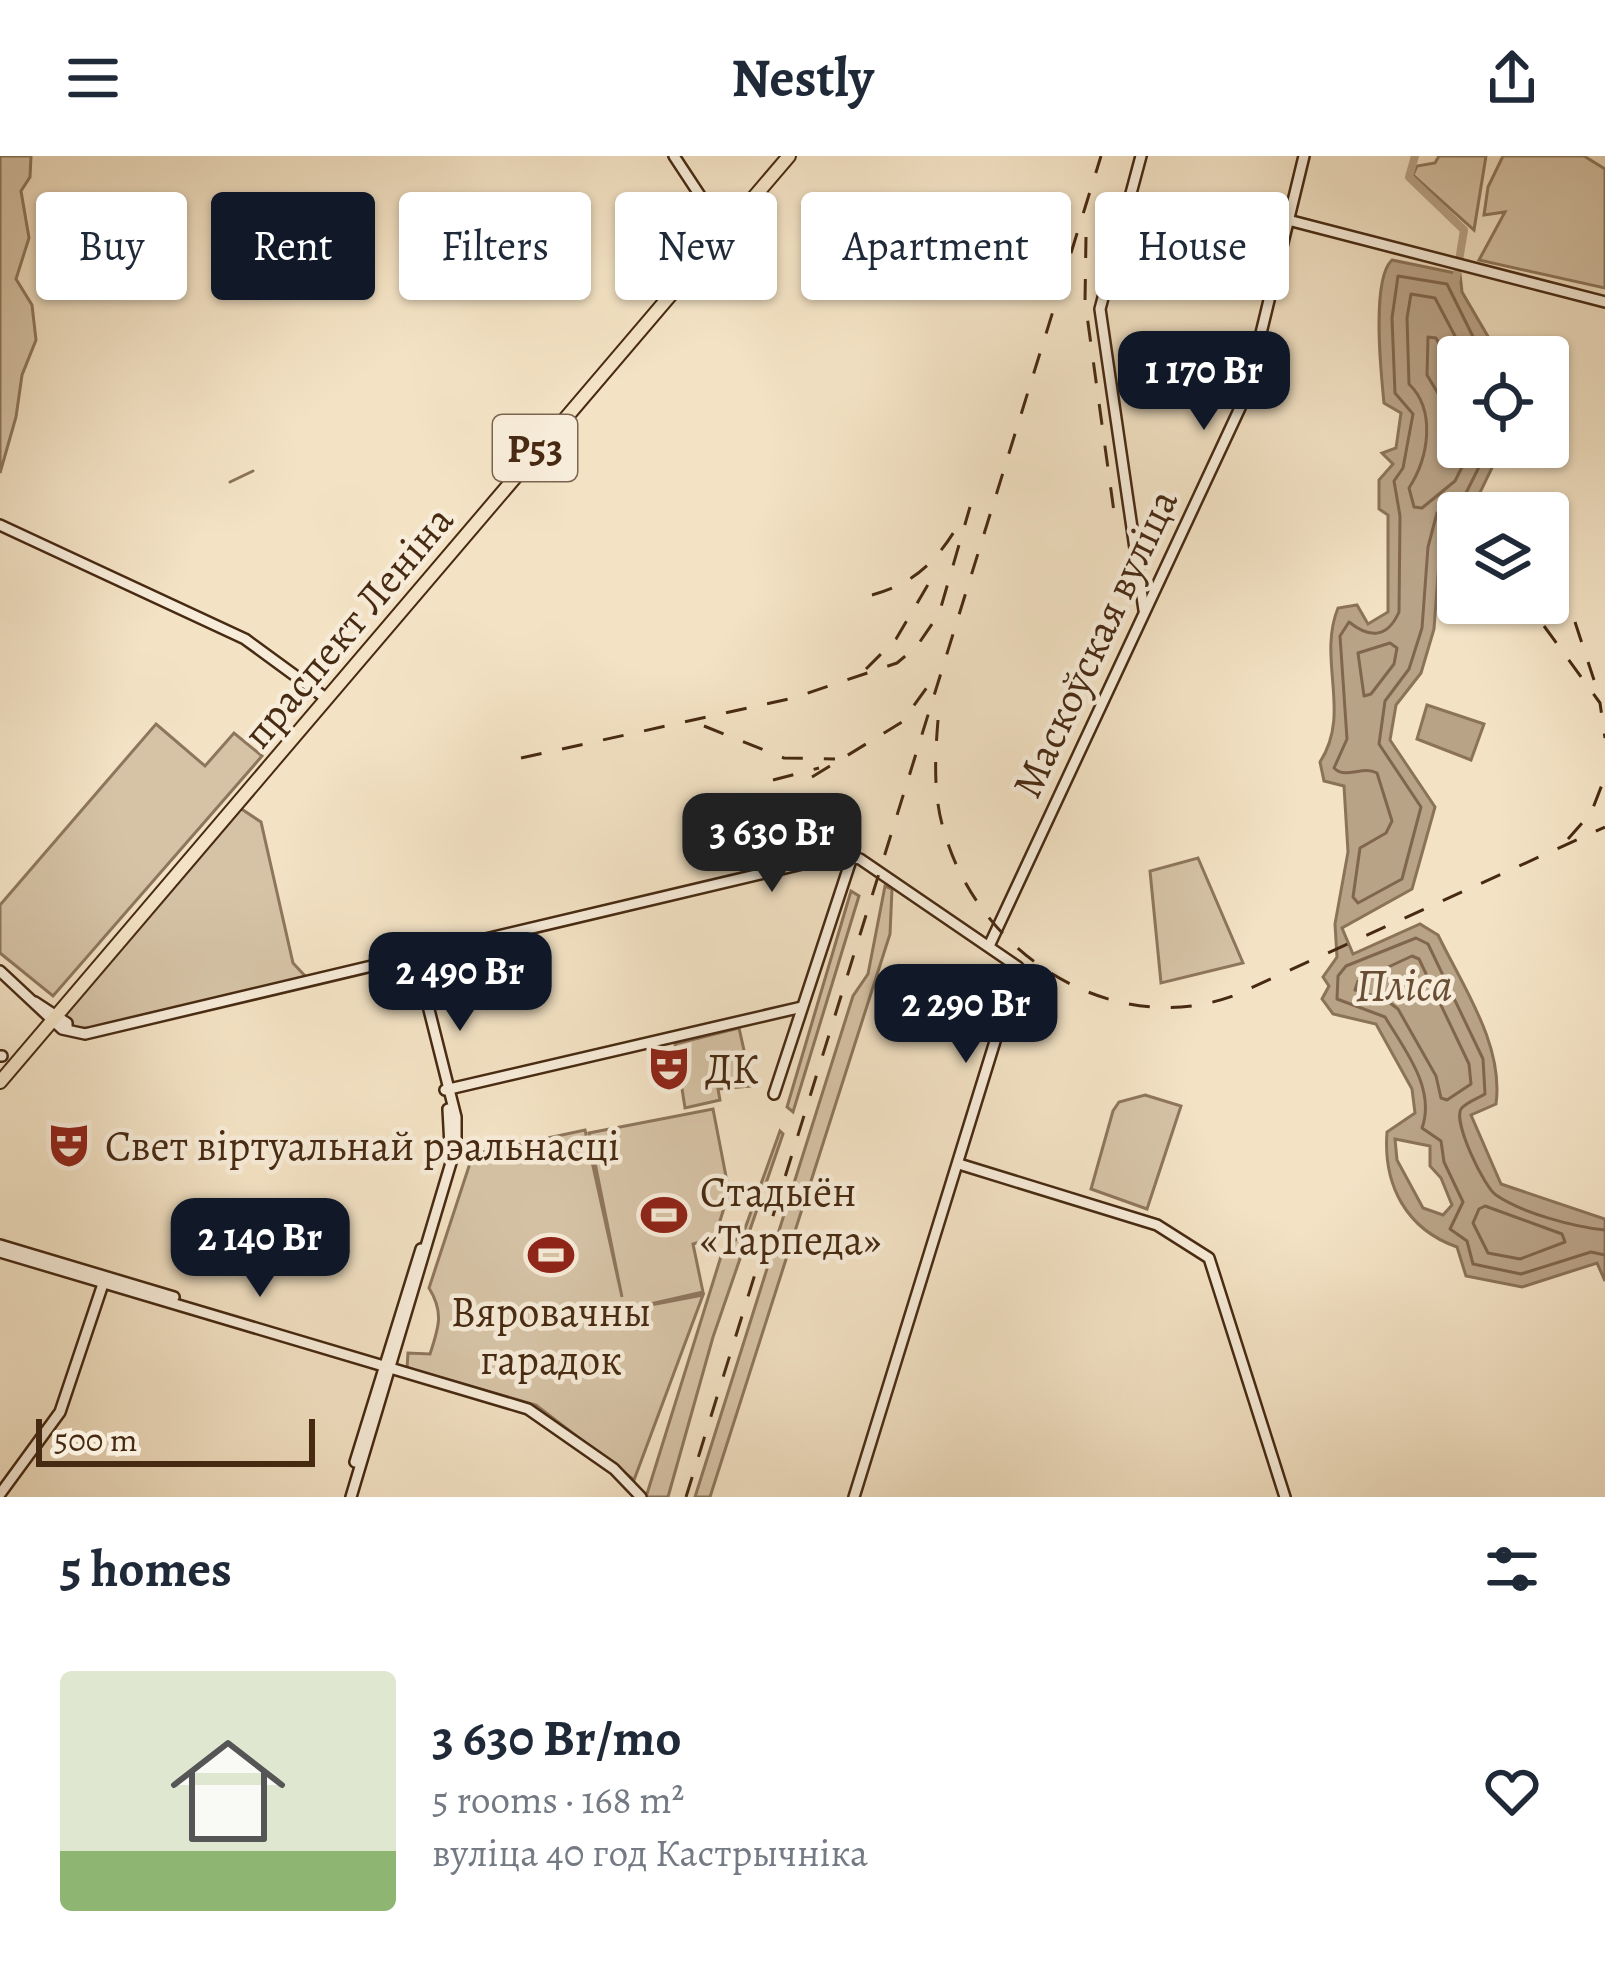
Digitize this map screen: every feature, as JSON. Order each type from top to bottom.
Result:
[{"type":"main road","points":[[674,156],[698,192]]},
{"type":"main road","name":"праспект Леніна","points":[[754,192],[787,156]]},
{"type":"main road","points":[[1141,156],[1100,310],[1144,610]]},
{"type":"main road","name":"Маскоўская вуліца","points":[[1289,216],[1304,156]]},
{"type":"main road","points":[[1289,220],[1605,302]]},
{"type":"main road","name":"праспект Леніна","points":[[0,1078],[50,1012],[323,700],[660,300]]},
{"type":"main road","name":"Маскоўская вуліца","points":[[989,946],[1246,395],[1269,300]]},
{"type":"main road","points":[[0,525],[245,639],[323,700]]},
{"type":"main road","points":[[0,971],[68,1028],[79,1034],[107,1031],[840,855],[852,856],[1016,964],[1018,975],[854,1497]]},
{"type":"main road","points":[[774,1094],[852,856]]},
{"type":"main road","points":[[350,1491],[448,1159],[447,1090],[416,958]]},
{"type":"main road","points":[[447,1090],[649,1038],[802,1006]]},
{"type":"main road","points":[[959,1163],[1157,1225],[1209,1258],[1283,1491]]},
{"type":"main road","points":[[1038,1204],[1042,1189]]},
{"type":"main road","points":[[0,1249],[528,1409],[614,1469],[640,1497]]},
{"type":"main road","points":[[0,1494],[59,1412],[104,1279]]},
{"type":"shaded area","points":[[0,156],[31,156],[30,177],[21,191],[29,238],[16,279],[32,305],[36,340],[22,375],[0,473]]},
{"type":"shaded area","points":[[1439,156],[1486,156],[1474,230],[1413,175],[1417,166],[1435,163]]},
{"type":"shaded area","points":[[1503,156],[1584,156],[1605,169],[1605,288],[1479,260],[1505,212],[1484,215],[1488,187]]},
{"type":"shaded area","points":[[156,724],[205,766],[234,733],[262,756],[53,996],[0,953],[0,905]]},
{"type":"shaded area","points":[[237,806],[261,822],[293,963],[306,977],[93,1028],[76,1028],[65,1020],[63,1011]]},
{"type":"shaded area","points":[[1198,858],[1243,963],[1161,983],[1150,871]]},
{"type":"shaded area","points":[[885,886],[892,889],[890,934],[710,1497],[695,1497],[853,996],[868,974]]},
{"type":"shaded area","points":[[851,891],[859,896],[793,1112],[787,1107]]},
{"type":"shaded area","points":[[739,1028],[752,1086],[718,1089],[720,1100],[685,1108],[675,1044]]},
{"type":"shaded area","points":[[1145,1095],[1181,1106],[1147,1209],[1091,1189],[1113,1111],[1119,1102]]},
{"type":"shaded area","points":[[713,1109],[729,1192],[715,1237],[693,1244],[703,1292],[624,1310],[703,1295],[634,1480],[536,1405],[407,1368],[408,1353],[430,1354],[438,1312],[429,1288],[473,1154],[585,1130],[622,1297],[589,1133]]},
{"type":"shaded area","points":[[780,1131],[783,1134],[713,1337],[668,1497],[646,1497],[723,1250],[743,1234]]},
{"type":"water","name":"Пліса","points":[[1392,260],[1460,274],[1462,292],[1488,336],[1437,336],[1437,468],[1492,468],[1480,492],[1437,492],[1434,629],[1421,673],[1396,705],[1390,740],[1435,807],[1412,889],[1342,928],[1353,954],[1420,924],[1438,935],[1479,1017],[1494,1060],[1496,1104],[1471,1115],[1501,1184],[1605,1219],[1605,1281],[1597,1263],[1522,1287],[1466,1276],[1457,1247],[1411,1217],[1389,1170],[1387,1132],[1415,1113],[1412,1089],[1376,1024],[1333,1014],[1322,999],[1329,986],[1323,977],[1337,957],[1335,924],[1348,852],[1344,786],[1324,781],[1320,762],[1333,725],[1333,628],[1338,608],[1357,605],[1368,624],[1388,612],[1388,515],[1379,509],[1379,480],[1393,464],[1382,453],[1396,448],[1401,413],[1384,403],[1381,286]],"holes":[[[1395,1139],[1430,1146],[1430,1166],[1441,1178],[1452,1205],[1443,1215],[1423,1208],[1397,1160]]]},
{"type":"water","points":[[1427,705],[1484,724],[1471,760],[1417,739]]},
{"type":"waterway","name":"Пліса","points":[[1415,156],[1409,177],[1464,230],[1456,279]]},
{"type":"waterway","points":[[230,482],[253,471]]},
{"type":"railway","points":[[686,1497],[1101,156]]},
{"type":"railway","points":[[1086,237],[1085,301],[1114,512]]},
{"type":"railway","points":[[521,758],[793,698],[897,663],[917,646],[939,614],[970,507]]},
{"type":"railway","points":[[872,595],[922,570],[957,527]]},
{"type":"railway","points":[[866,669],[896,639],[929,583]]},
{"type":"railway","points":[[1575,622],[1594,680]]},
{"type":"railway","points":[[1544,626],[1600,703],[1605,738]]},
{"type":"railway","points":[[812,777],[902,722],[930,683]]},
{"type":"railway","points":[[938,720],[940,818],[961,875],[986,914],[1018,948],[1055,975],[1096,995],[1140,1006],[1186,1007],[1233,996],[1605,827]]},
{"type":"railway","points":[[704,726],[784,758],[835,759]]},
{"type":"railway","points":[[773,780],[819,768]]},
{"type":"railway","points":[[1568,839],[1591,813],[1605,777]]},
{"type":"place","name":"ДК","points":[[669,1068]]},
{"type":"place","name":"Свет віртуальнай рэальнасці","points":[[69,1145]]},
{"type":"place","name":"Стадыён «Тарпеда»","points":[[664,1215]]},
{"type":"place","name":"Вяровачны гарадок","points":[[551,1255]]}]
